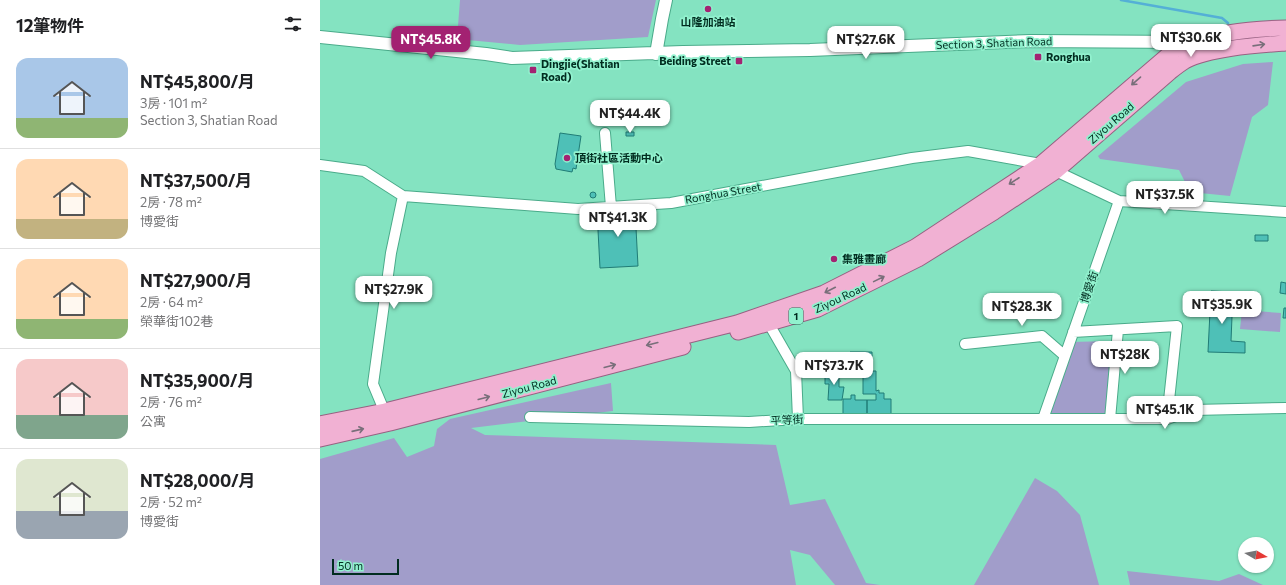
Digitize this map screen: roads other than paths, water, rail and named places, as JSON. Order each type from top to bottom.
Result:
[{"type":"main road","name":"Section 3, Shatian Road","points":[[1190,42],[1224,34],[1261,29],[1286,28]]},
{"type":"main road","name":"Ziyou Road","points":[[320,424],[387,417],[769,324],[818,309],[899,262],[915,247],[1041,164],[1174,50],[1190,42]]},
{"type":"main road","name":"1","points":[[1206,53],[1262,44],[1286,43]]},
{"type":"main road","name":"Ziyou Road","points":[[320,439],[387,417],[737,323],[824,293],[899,262],[918,259],[1056,171],[1170,72],[1185,61],[1206,53]]},
{"type":"street","points":[[656,54],[658,0]]},
{"type":"street","points":[[658,18],[666,0]]},
{"type":"street","name":"Section 3, Shatian Road","points":[[320,37],[512,58],[810,50],[1031,41],[1190,42]]},
{"type":"street","points":[[1190,42],[1206,53]]},
{"type":"street","points":[[604,132],[611,207]]},
{"type":"street","name":"Ronghua Street","points":[[320,165],[364,171],[403,196],[578,209],[671,203],[912,158],[968,151],[1041,164],[1119,201]]},
{"type":"street","points":[[387,417],[373,384],[391,253],[403,196]]},
{"type":"street","points":[[1119,201],[1286,212]]},
{"type":"street","name":"博愛街","points":[[1043,419],[1119,201]]},
{"type":"street","points":[[769,324],[796,372],[798,419]]},
{"type":"street","points":[[1073,332],[1177,326],[1167,419]]},
{"type":"street","points":[[1110,419],[1118,330]]},
{"type":"street","points":[[965,344],[1042,336],[1065,356]]},
{"type":"street","name":"平等街","points":[[530,417],[749,422],[798,419],[1167,419],[1193,410],[1286,408]]},
{"type":"waterway","points":[[1121,0],[1222,18],[1228,23]]},
{"type":"place","name":"山隆加油站","points":[[708,9]]},
{"type":"place","name":"Ronghua","points":[[1038,57]]},
{"type":"place","name":"Beiding Street","points":[[739,61]]},
{"type":"place","name":"Dingjie(Shatian Road)","points":[[533,70]]},
{"type":"place","name":"頂街社區活動中心","points":[[567,158]]},
{"type":"place","name":"集雅畫廊","points":[[834,259]]}]
